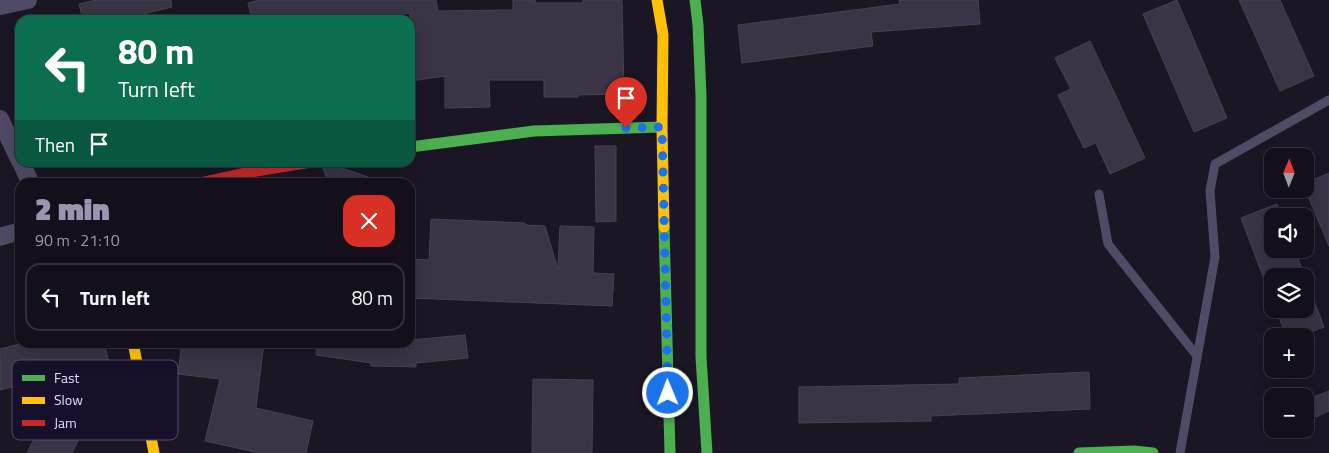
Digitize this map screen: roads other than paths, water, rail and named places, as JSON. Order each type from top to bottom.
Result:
[{"type":"main road","points":[[657,0],[663,35],[662,127],[670,453]]},
{"type":"main road","points":[[695,0],[698,25],[700,96],[701,357],[707,453]]},
{"type":"main road","points":[[415,146],[534,131],[662,127]]},
{"type":"main road","points":[[222,178],[281,167]]},
{"type":"main road","points":[[151,440],[154,453]]},
{"type":"main road","points":[[1079,453],[1153,453]]},
{"type":"street","points":[[0,6],[28,0]]},
{"type":"street","points":[[0,119],[15,151]]},
{"type":"street","points":[[0,237],[15,232]]},
{"type":"lane","points":[[1180,453],[1215,257],[1210,191],[1215,164],[1329,100]]},
{"type":"lane","points":[[1098,194],[1108,244],[1197,356]]}]
